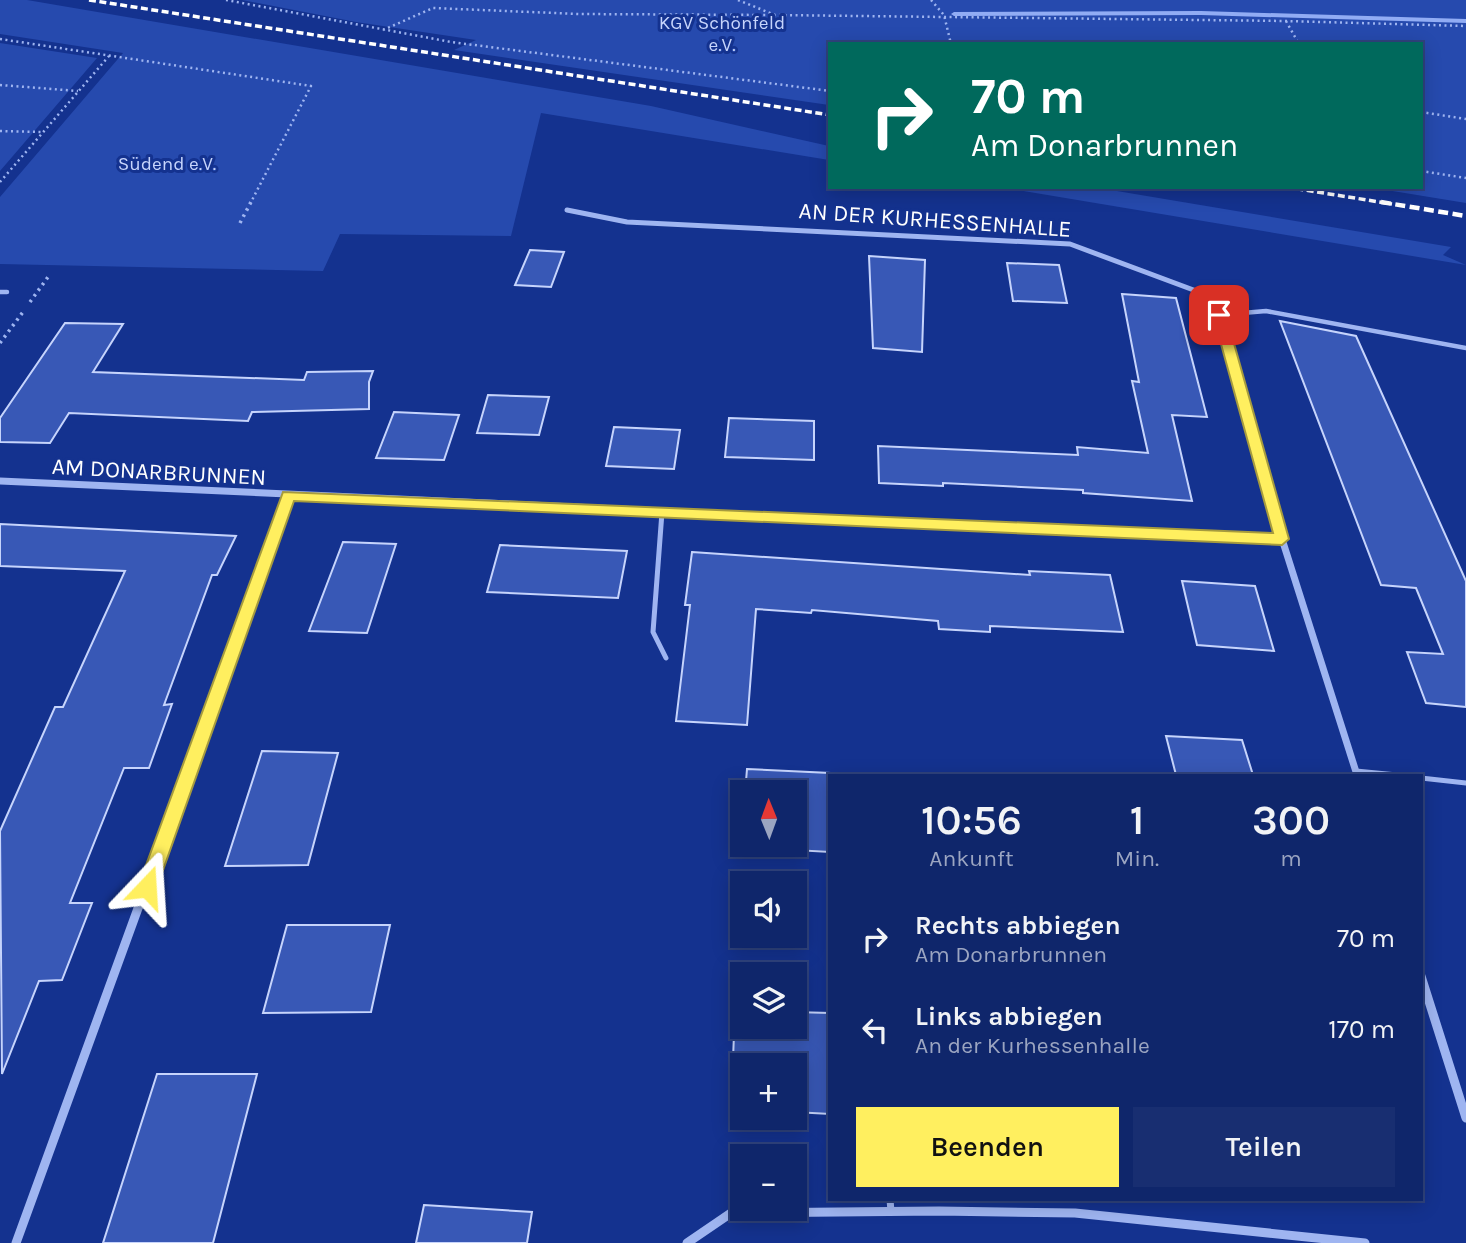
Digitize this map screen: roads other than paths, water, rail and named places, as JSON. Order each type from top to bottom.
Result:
[{"type":"street","name":"AN DER KURHESSENHALLE","points":[[568,210],[626,222],[1070,244],[1215,298],[1282,539],[1356,773]]},
{"type":"street","name":"AM DONARBRUNNEN","points":[[0,481],[1282,539]]},
{"type":"street","points":[[16,1243],[289,496]]},
{"type":"street","points":[[1423,982],[1466,1118]]},
{"type":"street","points":[[687,1243],[732,1213],[891,1212],[1075,1213],[1365,1243]]},
{"type":"lane","points":[[0,292],[7,292]]},
{"type":"lane","points":[[1219,315],[1266,310],[1466,348]]},
{"type":"lane","points":[[662,512],[653,632],[666,658]]},
{"type":"lane","points":[[1356,773],[1376,774]]},
{"type":"lane","points":[[1423,778],[1466,783]]},
{"type":"lane","points":[[890,1201],[891,1212]]},
{"type":"waterway","points":[[954,14],[1201,13],[1466,21]]},
{"type":"railway","points":[[89,0],[828,115]]},
{"type":"railway","points":[[1298,189],[1392,204]]},
{"type":"railway","points":[[1381,202],[1466,216]]},
{"type":"park label","name":"KGV Schönfeld e.V.","points":[[722,34]]},
{"type":"park label","name":"Südend e.V.","points":[[167,164]]}]
